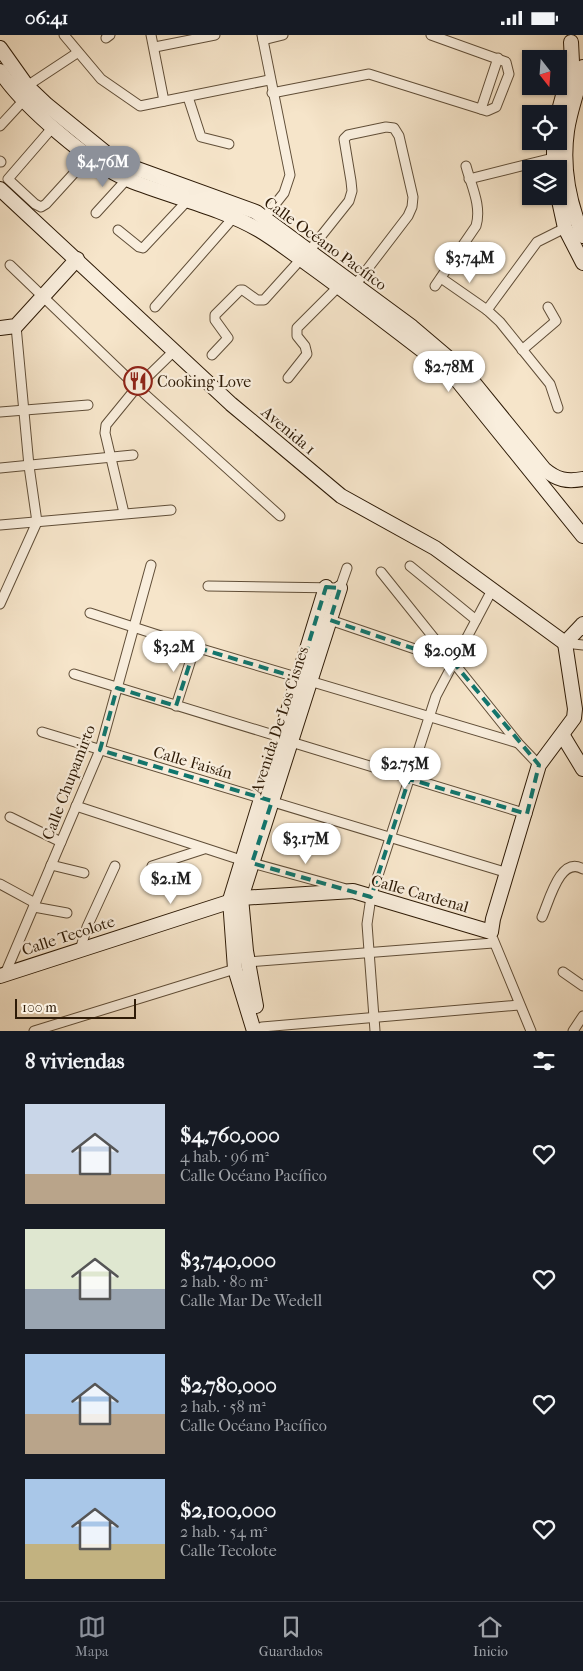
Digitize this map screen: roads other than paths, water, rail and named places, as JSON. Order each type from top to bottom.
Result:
[{"type":"street","points":[[64,35],[77,53],[101,79],[140,106],[269,80]]},
{"type":"street","points":[[151,35],[155,47],[164,101]]},
{"type":"street","points":[[155,47],[215,35]]},
{"type":"street","points":[[265,217],[284,193],[290,175],[269,80],[262,37],[283,35]]},
{"type":"street","points":[[272,93],[369,74],[487,111],[496,107],[509,74],[506,62],[430,35]]},
{"type":"street","points":[[568,38],[583,51]]},
{"type":"street","points":[[560,105],[572,61],[568,38]]},
{"type":"street","name":"Calle Océano Pacífico","points":[[0,48],[27,86],[127,179],[188,200],[260,230],[356,284],[457,379],[583,536]]},
{"type":"street","points":[[27,86],[77,53]]},
{"type":"street","points":[[481,109],[498,58]]},
{"type":"street","points":[[567,160],[567,130],[583,67]]},
{"type":"street","name":"Calle Océano Pacífico","points":[[0,71],[24,100],[53,127],[104,158],[265,217],[339,286],[452,359],[465,372],[544,469],[553,477],[578,481]]},
{"type":"street","points":[[188,97],[201,137],[229,144]]},
{"type":"street","points":[[1,123],[24,100]]},
{"type":"street","points":[[53,127],[8,179],[35,204],[41,207],[76,171]]},
{"type":"street","points":[[212,355],[228,338],[215,320],[215,315],[243,289],[257,300],[264,300],[305,255],[349,201],[352,191],[344,139],[348,135],[386,127],[394,128],[399,136],[413,197],[412,207],[408,216],[356,284]]},
{"type":"street","points":[[466,166],[479,211],[478,219],[476,226],[438,282],[487,310],[550,384],[558,408]]},
{"type":"street","points":[[469,179],[522,169]]},
{"type":"street","points":[[96,213],[127,179]]},
{"type":"street","points":[[567,182],[583,236]]},
{"type":"street","name":"Avenida 1","points":[[0,189],[231,404],[341,496],[435,548],[565,643]]},
{"type":"street","points":[[118,230],[139,247],[143,248],[188,200]]},
{"type":"street","points":[[560,205],[566,228],[583,263]]},
{"type":"street","points":[[564,205],[566,228]]},
{"type":"street","points":[[155,307],[233,218]]},
{"type":"street","points":[[487,310],[538,242],[566,228]]},
{"type":"street","points":[[0,328],[16,326],[77,259]]},
{"type":"street","points":[[10,265],[137,387],[280,516]]},
{"type":"street","points":[[288,378],[307,354],[305,347],[297,336],[297,328],[339,286]]},
{"type":"street","points":[[522,350],[556,321],[548,307]]},
{"type":"street","points":[[0,604],[38,522],[29,465],[16,326]]},
{"type":"street","points":[[124,513],[105,433],[106,425],[137,387],[175,350]]},
{"type":"street","points":[[0,412],[88,405]]},
{"type":"street","points":[[0,468],[133,455]]},
{"type":"street","points":[[556,503],[562,490],[578,481]]},
{"type":"street","points":[[0,525],[170,510]]},
{"type":"street","name":"Calle Chupamirto","points":[[3,975],[100,750],[151,565]]},
{"type":"street","points":[[410,566],[476,620]]},
{"type":"street","name":"Avenida De Los Cisnes","points":[[304,680],[330,620],[347,568]]},
{"type":"street","points":[[381,572],[518,743],[539,765]]},
{"type":"street","points":[[208,586],[340,588]]},
{"type":"street","name":"Avenida De Los Cisnes","points":[[259,1030],[241,966],[236,899],[246,861],[304,680],[326,587]]},
{"type":"street","points":[[375,1031],[367,924],[371,897],[436,696],[492,590]]},
{"type":"street","points":[[90,613],[194,647],[518,743]]},
{"type":"street","points":[[330,620],[453,662]]},
{"type":"street","points":[[565,643],[583,625]]},
{"type":"street","points":[[565,643],[583,645]]},
{"type":"street","points":[[531,1031],[492,938],[493,919],[527,813],[539,765],[563,736],[574,718],[575,709],[565,643]]},
{"type":"street","points":[[176,706],[194,647]]},
{"type":"street","points":[[74,674],[409,779],[527,813]]},
{"type":"street","name":"Calle Faisán","points":[[42,732],[508,873]]},
{"type":"street","points":[[563,736],[583,769]]},
{"type":"street","name":"Calle Cardenal","points":[[76,806],[205,849],[371,897],[492,938]]},
{"type":"street","points":[[10,817],[61,842]]},
{"type":"street","points":[[152,866],[205,849]]},
{"type":"street","points":[[51,865],[84,873]]},
{"type":"street","points":[[80,950],[87,927],[115,866]]},
{"type":"street","points":[[542,917],[565,869],[574,866],[583,869]]},
{"type":"street","points":[[0,884],[34,905],[67,913]]},
{"type":"street","name":"Calle Tecolote","points":[[3,975],[236,899],[352,891]]},
{"type":"street","points":[[34,1031],[241,966],[369,954],[492,938]]},
{"type":"street","points":[[563,972],[583,986]]},
{"type":"street","points":[[259,1030],[374,1016],[519,1005]]},
{"type":"street","points":[[573,1031],[583,1016]]},
{"type":"place","name":"Cooking Love","points":[[138,381]]}]
